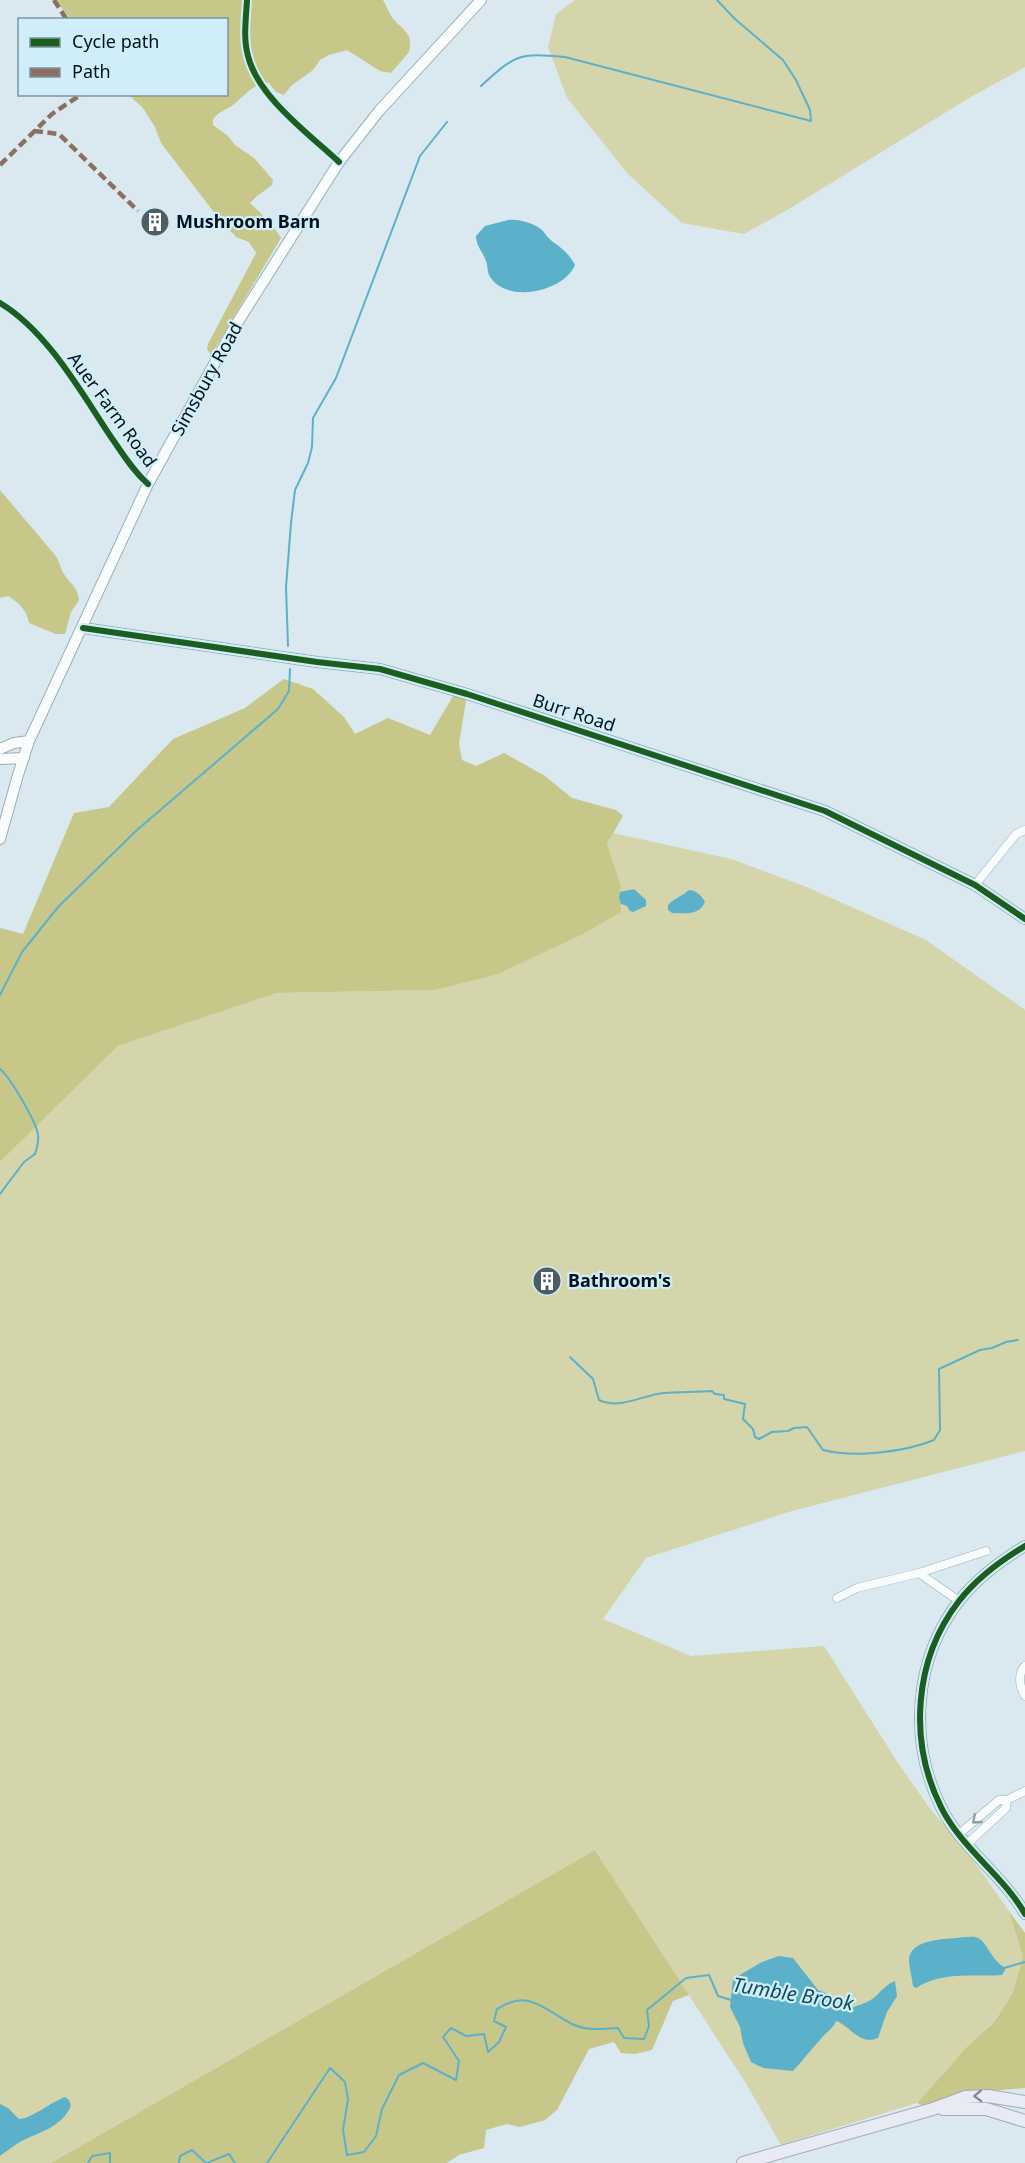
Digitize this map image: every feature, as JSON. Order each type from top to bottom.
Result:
[{"type":"main road","points":[[743,2163],[933,2109],[965,2097],[988,2096],[1025,2102]]},
{"type":"main road","points":[[933,2109],[986,2109],[1025,2121]]},
{"type":"street","points":[[247,0],[245,39],[255,76],[269,96],[339,162]]},
{"type":"street","name":"Simsbury Road","points":[[0,839],[29,741],[148,484],[234,328],[339,162],[379,111],[481,0]]},
{"type":"street","name":"Auer Farm Road","points":[[0,303],[26,322],[49,348],[132,468],[148,484]]},
{"type":"street","name":"Burr Road","points":[[83,628],[380,669],[422,680],[825,811],[975,885],[1025,920]]},
{"type":"street","points":[[0,749],[14,743],[29,741]]},
{"type":"street","points":[[0,759],[24,758]]},
{"type":"street","points":[[975,885],[1016,834],[1025,830]]},
{"type":"street","points":[[1025,1546],[983,1575],[959,1601],[937,1637],[922,1682],[919,1711],[920,1739],[928,1774],[941,1808],[959,1834],[1008,1890],[1025,1914]]},
{"type":"street","points":[[837,1598],[857,1588],[919,1573],[986,1551]]},
{"type":"street","points":[[919,1573],[959,1601]]},
{"type":"street","points":[[1025,1666],[1020,1680],[1025,1696]]},
{"type":"street","points":[[959,1834],[999,1800],[1007,1800],[1025,1791]]},
{"type":"street","points":[[967,1844],[1006,1808],[1007,1800]]},
{"type":"green space","points":[[575,0],[1025,0],[1025,67],[969,98],[789,209],[744,234],[682,223],[629,175],[567,98],[548,47],[556,14]]},
{"type":"green space","points":[[613,833],[731,859],[804,886],[926,940],[1025,1010],[1025,1451],[792,1511],[646,1558],[603,1619],[691,1656],[824,1646],[898,1763],[931,1810],[963,1846],[1009,1911],[1023,1957],[1013,1992],[1001,2012],[977,2040],[954,2061],[917,2103],[781,2145],[747,2085],[595,1850],[51,2163],[0,2163],[0,1162],[118,1046],[277,993],[434,990],[620,883],[607,844]]},
{"type":"shaded area","points":[[56,0],[383,0],[392,17],[406,31],[409,38],[409,52],[391,73],[380,71],[347,50],[320,60],[313,70],[291,86],[284,95],[276,92],[269,83],[264,83],[214,118],[213,125],[254,158],[273,180],[272,185],[250,203],[272,225],[281,238],[211,355],[207,349],[208,344],[256,253],[249,242],[236,237],[213,211],[161,143],[155,127],[143,108],[130,96],[228,96],[228,18],[69,18]]},
{"type":"shaded area","points":[[0,490],[55,555],[64,574],[77,591],[79,600],[71,612],[65,634],[56,634],[29,623],[19,604],[8,596],[0,598]]},
{"type":"shaded area","points":[[284,679],[313,689],[344,717],[355,734],[388,718],[430,735],[456,691],[467,694],[459,744],[462,760],[476,766],[504,753],[545,776],[572,798],[616,810],[623,816],[607,844],[620,883],[621,912],[583,934],[498,974],[434,990],[277,993],[118,1046],[0,1162],[0,928],[23,934],[74,813],[109,807],[173,739],[245,708]]},
{"type":"shaded area","points":[[595,1850],[689,1995],[673,2001],[652,2050],[635,2054],[621,2053],[614,2042],[589,2049],[557,2110],[545,2120],[520,2127],[507,2124],[486,2130],[484,2148],[459,2155],[447,2163],[51,2163]]},
{"type":"shaded area","points":[[1009,1911],[1025,1933],[1025,2088],[991,2091],[924,2106],[917,2103],[965,2049],[991,2025],[1013,1992],[1023,1957]]},
{"type":"water","points":[[508,220],[527,222],[543,231],[573,261],[575,265],[569,274],[547,288],[534,291],[508,290],[497,284],[489,275],[476,236],[485,226]]},
{"type":"water","points":[[634,889],[646,900],[646,906],[633,912],[621,904],[619,898],[620,892]]},
{"type":"water","points":[[689,890],[698,894],[705,902],[699,910],[672,913],[668,910],[668,905]]},
{"type":"water","points":[[975,1937],[981,1940],[997,1961],[1006,1968],[1002,1975],[947,1977],[916,1988],[913,1986],[909,1963],[914,1948],[930,1941]]},
{"type":"water","points":[[779,1956],[793,1958],[818,1990],[831,1995],[841,2010],[869,2001],[895,1981],[897,1996],[887,2012],[878,2038],[871,2040],[860,2037],[836,2021],[793,2071],[763,2068],[751,2062],[743,2043],[740,2027],[730,2007],[733,1979],[762,1962]]},
{"type":"water","points":[[65,2097],[71,2106],[61,2120],[20,2142],[0,2156],[0,2104],[8,2108],[19,2119]]},
{"type":"waterway","points":[[481,86],[502,67],[518,58],[537,55],[565,57],[811,121],[810,110],[796,80],[783,60],[735,19],[717,0]]},
{"type":"waterway","points":[[288,646],[286,587],[291,523],[295,490],[308,463],[312,447],[313,418],[336,378],[420,156],[447,122]]},
{"type":"waterway","points":[[0,995],[22,952],[59,906],[137,830],[278,709],[289,691],[290,669]]},
{"type":"waterway","points":[[0,1069],[22,1100],[33,1121],[38,1138],[35,1154],[24,1162],[0,1194]]},
{"type":"waterway","points":[[570,1357],[593,1379],[599,1400],[607,1403],[623,1403],[664,1393],[712,1391],[715,1394],[724,1395],[724,1399],[745,1404],[743,1419],[753,1429],[755,1437],[759,1439],[772,1432],[807,1427],[823,1450],[864,1454],[894,1451],[934,1440],[940,1430],[939,1369],[980,1350],[1018,1340]]},
{"type":"waterway","name":"Tumble Brook","points":[[1004,1968],[1025,1962]]},
{"type":"waterway","name":"Tumble Brook","points":[[267,2163],[330,2068],[345,2082],[348,2099],[343,2130],[347,2155],[364,2152],[376,2136],[382,2109],[399,2075],[423,2063],[456,2080],[459,2061],[443,2037],[451,2028],[466,2036],[484,2034],[488,2052],[499,2042],[506,2027],[494,2021],[497,2009],[509,2003],[519,2001],[536,2003],[583,2028],[618,2028],[624,2038],[644,2039],[649,2026],[647,2010],[686,1978],[709,1975],[718,1996],[731,2000]]},
{"type":"waterway","name":"Tumble Brook","points":[[179,2163],[180,2156],[192,2150],[206,2163]]},
{"type":"waterway","name":"Tumble Brook","points":[[88,2163],[92,2156],[110,2153],[110,2163]]},
{"type":"waterway","name":"Tumble Brook","points":[[207,2163],[229,2154],[235,2163]]},
{"type":"marked path","points":[[54,0],[66,18]]},
{"type":"marked path","points":[[0,165],[52,114],[79,96]]},
{"type":"marked path","points":[[34,131],[59,134],[138,211]]},
{"type":"cycle path","points":[[247,0],[245,28],[248,56],[262,86],[286,114],[339,162]]},
{"type":"cycle path","points":[[0,303],[33,329],[48,346],[128,462],[148,484]]},
{"type":"cycle path","points":[[83,628],[380,669],[467,694],[825,811],[975,885],[1025,919]]},
{"type":"cycle path","points":[[1025,1546],[981,1577],[959,1601],[944,1624],[925,1674],[920,1728],[930,1782],[949,1822],[1016,1900],[1025,1914]]},
{"type":"place","name":"Mushroom Barn","points":[[155,222]]},
{"type":"place","name":"Bathroom's","points":[[547,1281]]}]
